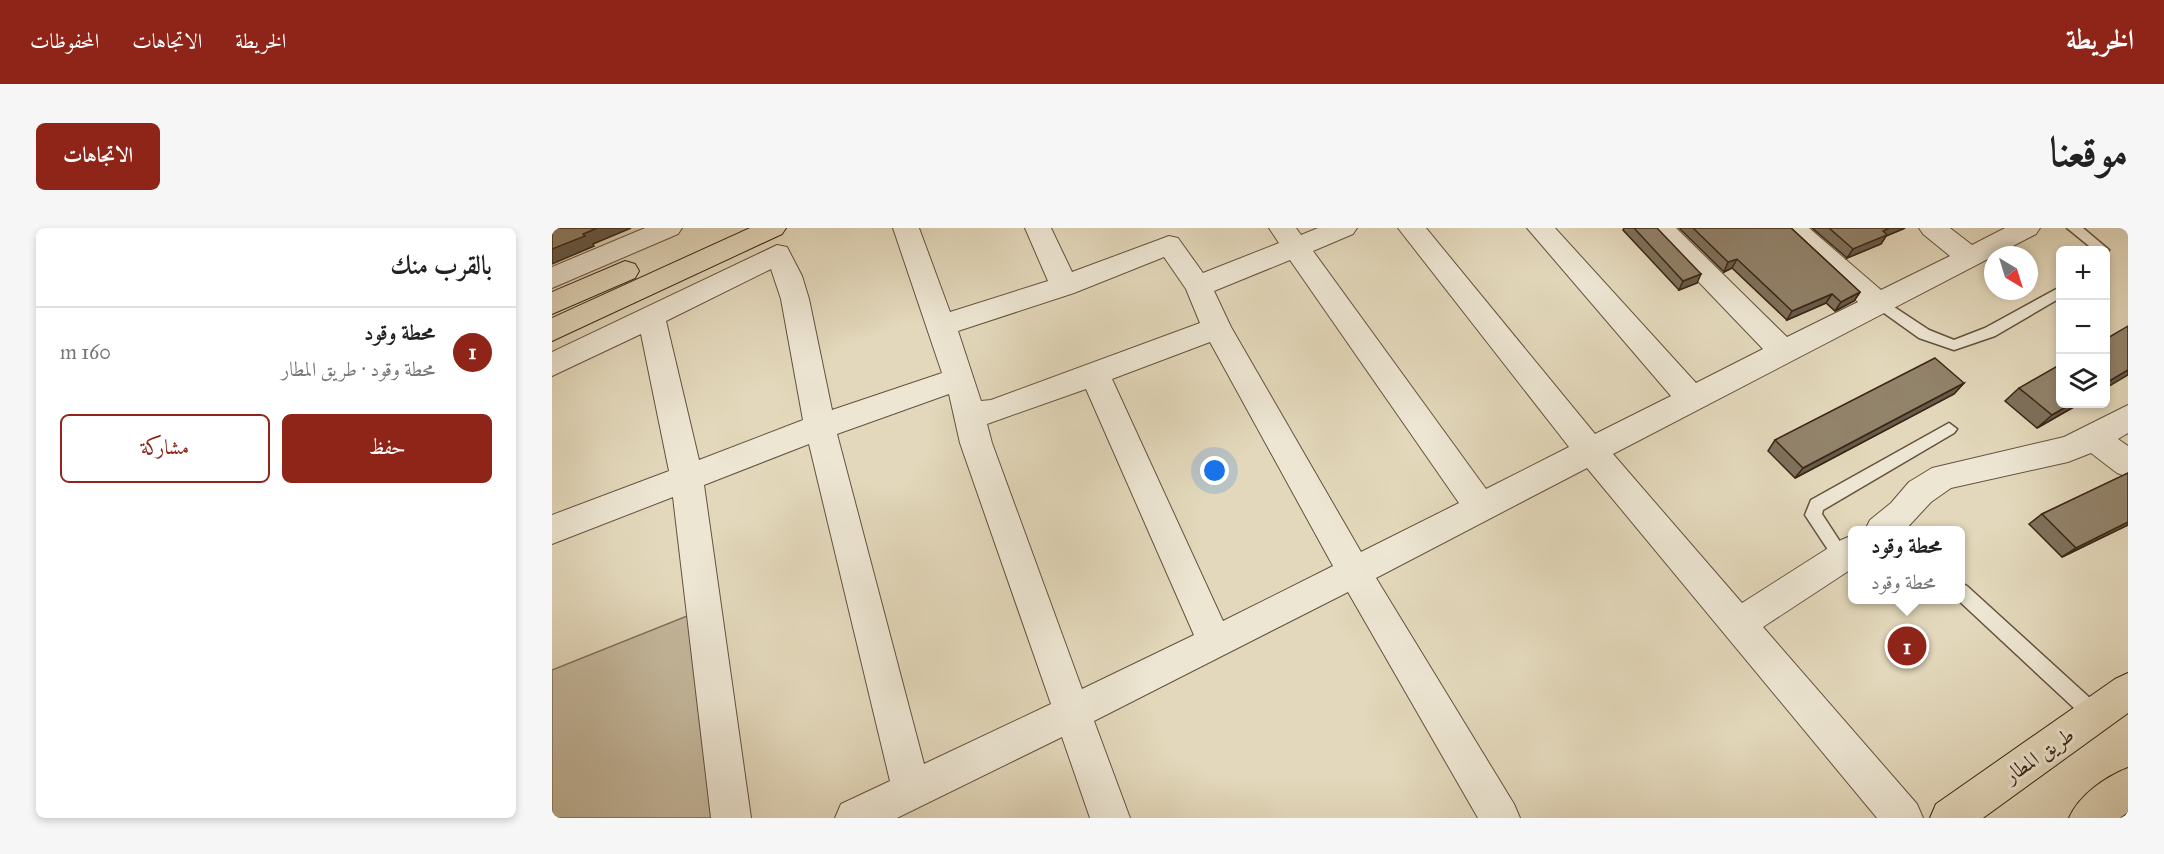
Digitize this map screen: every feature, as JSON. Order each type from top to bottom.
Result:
[{"type":"main road","points":[[552,304],[723,228]]},
{"type":"main road","points":[[552,330],[774,237]]},
{"type":"main road","name":"طريق المطار","points":[[1950,818],[2128,691]]},
{"type":"main road","points":[[2089,818],[2128,787]]},
{"type":"street","points":[[552,278],[669,228]]},
{"type":"street","points":[[906,228],[942,325],[969,410],[976,443],[1110,818]]},
{"type":"street","points":[[1038,228],[1064,286]]},
{"type":"street","points":[[1198,285],[1288,238],[1344,228]]},
{"type":"street","points":[[1411,228],[1591,451],[1903,818]]},
{"type":"street","points":[[1540,228],[1692,399]]},
{"type":"street","points":[[1660,228],[1784,352]]},
{"type":"street","points":[[1792,228],[1877,303]]},
{"type":"street","points":[[1932,228],[1968,256]]},
{"type":"street","points":[[855,818],[1215,643],[1968,256],[2027,228]]},
{"type":"street","points":[[552,365],[651,315],[774,237],[795,299],[820,427],[912,789]]},
{"type":"street","points":[[942,325],[1064,286],[1165,237],[1198,285],[1217,328],[1354,572],[1500,818]]},
{"type":"street","points":[[1288,238],[1480,507]]},
{"type":"street","points":[[651,315],[687,479],[731,818]]},
{"type":"street","points":[[969,410],[980,413],[1001,410],[1217,328]]},
{"type":"street","points":[[1094,373],[1215,643]]},
{"type":"street","points":[[552,530],[820,427],[959,379]]},
{"type":"street","points":[[1888,526],[1903,513],[1920,492],[1943,477],[2044,456],[2095,438],[2128,417]]},
{"type":"street","points":[[2095,438],[2128,464]]},
{"type":"street","points":[[1739,624],[1847,554]]},
{"type":"lane","points":[[2074,228],[2097,246]]},
{"type":"lane","points":[[1877,303],[1936,340],[1956,345],[1973,339],[2056,295]]},
{"type":"lane","points":[[1847,554],[1813,515],[1817,505],[1949,429]]},
{"type":"lane","points":[[1965,595],[2095,715]]},
{"type":"shaded area","points":[[697,612],[727,818],[552,818],[552,670]]},
{"type":"building","points":[[552,228],[597,228],[583,234],[585,236],[552,249]]},
{"type":"building","points":[[1634,228],[1657,228],[1701,274],[1683,281]]},
{"type":"building","points":[[1693,228],[1791,228],[1860,292],[1841,302],[1832,294],[1792,311],[1737,259],[1728,262]]},
{"type":"building","points":[[1829,228],[1889,228],[1883,231],[1887,235],[1853,249]]},
{"type":"building","points":[[2128,326],[2128,370],[2110,381],[2110,354],[2110,337]]},
{"type":"building","points":[[1935,358],[1964,383],[1803,468],[1775,440]]},
{"type":"building","points":[[2056,367],[2056,408],[2064,408],[2052,415],[2019,388]]},
{"type":"building","points":[[2128,473],[2128,522],[2076,548],[2042,514]]},
{"type":"place","name":"محطة وقود","points":[[1907,646]]}]
